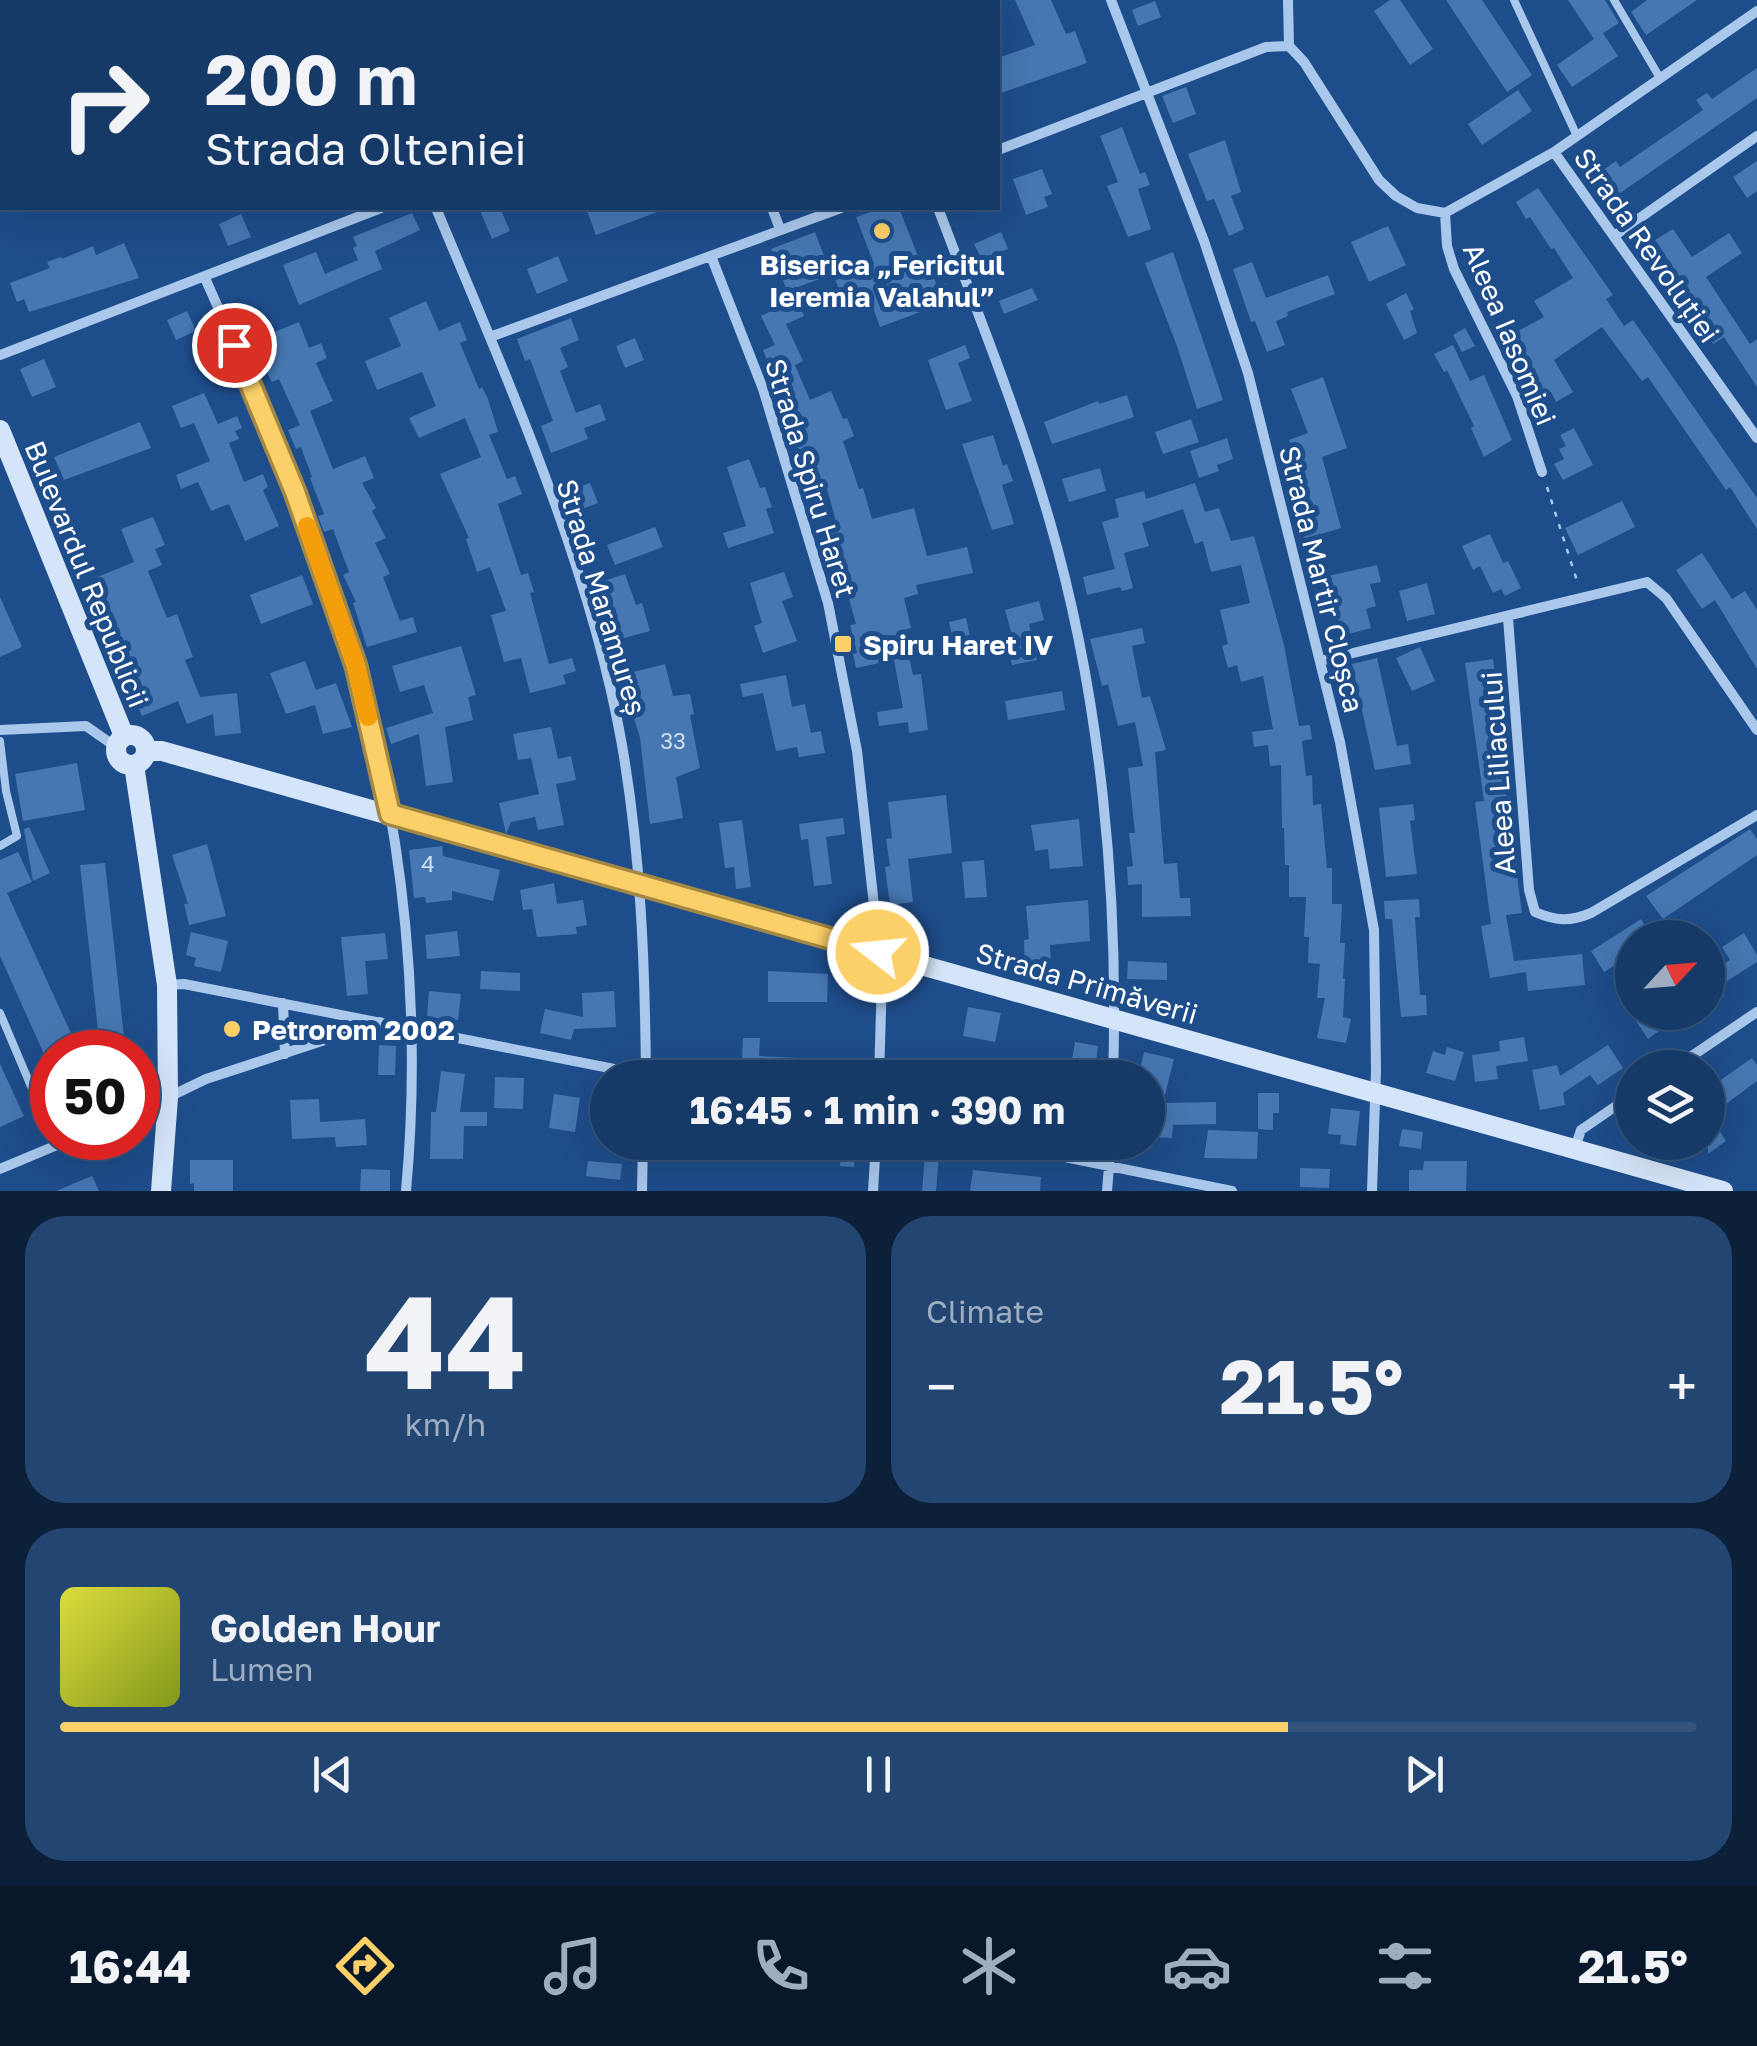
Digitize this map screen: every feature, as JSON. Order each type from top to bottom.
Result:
[{"type":"main road","name":"Bulevardul Republicii","points":[[0,430],[120,742]]},
{"type":"main road","points":[[120,742],[137,735],[144,742],[140,758],[167,985],[168,1098],[161,1191]]},
{"type":"main road","name":"Strada Primăverii","points":[[140,758],[162,751],[1723,1191]]},
{"type":"street","name":"Strada Martir Cloșca","points":[[1111,0],[1204,240],[1248,373],[1354,812],[1374,930],[1372,1191]]},
{"type":"street","points":[[1288,0],[1288,46],[1304,62],[1379,180],[1396,196],[1418,208],[1446,213]]},
{"type":"street","points":[[1554,152],[1757,11]]},
{"type":"street","points":[[1000,149],[1266,47],[1288,46]]},
{"type":"street","points":[[1614,236],[1757,136]]},
{"type":"street","name":"Strada Revoluției","points":[[1446,213],[1554,152],[1757,438]]},
{"type":"street","points":[[0,355],[375,210]]},
{"type":"street","name":"Strada Maramureș","points":[[437,210],[561,524],[593,627],[622,744],[639,886],[645,1060]]},
{"type":"street","points":[[773,210],[780,229]]},
{"type":"street","points":[[490,338],[835,210]]},
{"type":"street","points":[[939,210],[1015,412],[1050,523],[1090,697],[1106,827],[1113,1060]]},
{"type":"street","name":"Aleea Iasomiei","points":[[1446,213],[1447,246],[1454,269],[1517,396],[1542,472]]},
{"type":"street","name":"Strada Spiru Haret","points":[[711,256],[763,388],[828,602],[857,751],[882,978],[880,1060]]},
{"type":"street","points":[[206,278],[295,492],[356,666],[390,814],[408,948],[410,1139],[406,1191]]},
{"type":"street","points":[[1320,661],[1508,618],[1640,582],[1654,584],[1757,730]]},
{"type":"street","name":"Aleea Liliacului","points":[[1508,618],[1529,890],[1536,912],[1554,920],[1574,920],[1757,814]]},
{"type":"street","points":[[0,730],[86,726],[120,742]]},
{"type":"street","points":[[167,985],[184,984],[590,1064]]},
{"type":"street","points":[[284,1004],[285,1054]]},
{"type":"street","points":[[1701,1050],[1757,1012]]},
{"type":"street","points":[[160,1102],[206,1080],[380,1022]]},
{"type":"street","points":[[1576,1148],[1581,1130],[1615,1107]]},
{"type":"street","points":[[0,1169],[30,1153]]},
{"type":"street","points":[[642,1191],[643,1160]]},
{"type":"street","points":[[874,1191],[875,1160]]},
{"type":"street","points":[[1076,1160],[1232,1191]]},
{"type":"street","points":[[1107,1191],[1110,1160]]},
{"type":"lane","points":[[1514,0],[1577,136]]},
{"type":"lane","points":[[1614,0],[1660,78]]},
{"type":"lane","points":[[0,741],[17,836],[0,846]]},
{"type":"lane","points":[[0,1012],[30,1083]]},
{"type":"path","points":[[1542,472],[1583,599]]},
{"type":"building","points":[[1015,0],[1051,0],[1066,34],[1075,31],[1087,63],[1000,93],[1000,57],[1035,45]]},
{"type":"building","points":[[1390,0],[1400,0],[1433,49],[1410,65],[1374,11]]},
{"type":"building","points":[[1446,0],[1482,0],[1532,75],[1507,92]]},
{"type":"building","points":[[1568,0],[1605,0],[1619,23],[1603,33],[1618,56],[1572,87],[1557,65],[1594,39]]},
{"type":"building","points":[[1647,0],[1697,0],[1646,35],[1631,12]]},
{"type":"building","points":[[1155,1],[1161,17],[1138,26],[1132,10]]},
{"type":"building","points":[[1757,68],[1757,98],[1613,198],[1597,174],[1616,161],[1620,167],[1703,110],[1696,100],[1707,93],[1712,99]]},
{"type":"building","points":[[1186,87],[1196,114],[1173,123],[1162,96]]},
{"type":"building","points":[[1518,90],[1532,111],[1482,145],[1468,124]]},
{"type":"building","points":[[1122,127],[1140,174],[1145,172],[1150,185],[1138,189],[1151,229],[1128,237],[1107,186],[1118,182],[1100,136]]},
{"type":"building","points":[[1225,140],[1241,192],[1231,196],[1244,229],[1229,236],[1214,199],[1207,201],[1188,154]]},
{"type":"building","points":[[1757,161],[1757,191],[1747,198],[1733,177]]},
{"type":"building","points":[[1042,169],[1052,194],[1044,197],[1048,207],[1026,215],[1013,179]]},
{"type":"building","points":[[1538,188],[1613,295],[1606,299],[1624,326],[1633,320],[1757,498],[1757,529],[1648,377],[1642,381],[1602,327],[1554,360],[1573,392],[1556,402],[1551,392],[1533,398],[1517,376],[1506,354],[1515,342],[1511,335],[1544,317],[1534,301],[1573,278],[1516,202]]},
{"type":"building","points":[[480,210],[501,210],[510,231],[492,239]]},
{"type":"building","points":[[587,210],[662,210],[596,235]]},
{"type":"building","points":[[876,210],[900,210],[923,269],[930,267],[937,286],[946,283],[952,300],[880,327],[871,302],[848,312],[835,279],[874,264],[856,217]]},
{"type":"building","points":[[412,213],[420,230],[375,251],[382,269],[299,305],[283,265],[316,252],[325,274],[358,260],[353,237]]},
{"type":"building","points":[[241,214],[251,237],[228,246],[219,224]]},
{"type":"building","points":[[1388,226],[1406,265],[1369,282],[1351,242]]},
{"type":"building","points":[[1673,229],[1692,257],[1729,233],[1742,253],[1706,277],[1750,344],[1757,339],[1757,387],[1724,337],[1713,344],[1698,322],[1706,317],[1655,240]]},
{"type":"building","points":[[815,232],[831,275],[787,291],[771,249]]},
{"type":"building","points":[[1001,232],[1008,249],[982,260],[974,244]]},
{"type":"building","points":[[124,243],[139,278],[29,312],[24,299],[17,302],[10,283],[50,268],[47,262],[93,246],[96,255]]},
{"type":"building","points":[[1173,252],[1223,400],[1197,409],[1145,263]]},
{"type":"building","points":[[558,256],[568,281],[537,294],[527,269]]},
{"type":"building","points":[[1252,262],[1266,298],[1328,275],[1335,294],[1287,312],[1288,316],[1276,321],[1285,345],[1267,352],[1255,321],[1251,322],[1233,269]]},
{"type":"building","points":[[1032,288],[1038,300],[1004,314],[999,301]]},
{"type":"building","points":[[1406,293],[1414,309],[1410,311],[1417,333],[1404,340],[1386,304]]},
{"type":"building","points":[[797,299],[804,316],[786,324],[803,361],[795,365],[810,400],[831,391],[843,419],[847,418],[854,436],[843,441],[872,519],[914,508],[927,556],[967,547],[973,573],[916,585],[918,594],[904,598],[911,628],[903,630],[913,675],[921,674],[928,730],[909,733],[908,722],[879,726],[877,712],[903,708],[894,660],[856,668],[853,654],[857,653],[850,625],[856,624],[829,527],[837,525],[825,482],[809,487],[803,470],[807,469],[794,439],[799,437],[763,350],[775,345],[761,316]]},
{"type":"building","points":[[426,301],[439,331],[460,322],[467,340],[460,343],[479,389],[482,387],[488,399],[498,432],[489,435],[507,479],[515,476],[522,494],[498,504],[521,575],[528,573],[549,664],[572,658],[576,671],[563,675],[566,684],[530,693],[521,658],[504,662],[491,615],[506,611],[490,567],[477,572],[466,539],[469,538],[440,474],[481,457],[465,418],[419,438],[409,418],[436,406],[422,372],[377,390],[365,361],[401,346],[389,318]]},
{"type":"building","points":[[187,311],[196,331],[176,340],[167,320]]},
{"type":"building","points":[[571,318],[579,340],[560,348],[568,367],[560,371],[576,413],[600,404],[606,420],[584,428],[588,439],[551,453],[541,426],[553,421],[530,359],[525,361],[517,339]]},
{"type":"building","points":[[299,322],[309,348],[321,343],[327,358],[316,363],[333,401],[310,411],[333,469],[365,456],[374,478],[362,483],[386,538],[375,543],[390,574],[383,577],[400,621],[413,617],[417,632],[367,647],[353,603],[356,602],[343,575],[349,572],[333,529],[324,532],[318,516],[324,514],[312,477],[301,447],[296,449],[288,430],[300,425],[279,379],[272,382],[250,342]]},
{"type":"building","points":[[1465,328],[1475,346],[1462,352],[1453,335]]},
{"type":"building","points":[[635,338],[644,360],[625,368],[616,346]]},
{"type":"building","points":[[965,345],[970,358],[958,363],[972,401],[946,410],[928,360]]},
{"type":"building","points":[[1453,345],[1470,381],[1484,375],[1512,440],[1484,457],[1447,370],[1444,372],[1434,354]]},
{"type":"building","points":[[44,359],[56,387],[32,397],[20,369]]},
{"type":"building","points":[[1323,377],[1347,448],[1322,457],[1341,528],[1305,539],[1299,519],[1315,514],[1289,440],[1308,433],[1291,389]]},
{"type":"building","points":[[204,393],[218,424],[237,416],[242,428],[235,431],[239,439],[229,443],[244,482],[263,474],[268,487],[263,490],[279,526],[245,541],[229,504],[211,511],[198,482],[181,489],[176,475],[210,461],[194,423],[181,428],[172,406]]},
{"type":"building","points":[[1127,395],[1134,417],[1052,444],[1044,422],[1098,401],[1099,404]]},
{"type":"building","points":[[1191,419],[1199,442],[1163,454],[1155,432]]},
{"type":"building","points":[[140,422],[151,448],[64,480],[54,457]]},
{"type":"building","points":[[1574,428],[1593,465],[1563,480],[1554,464],[1564,459],[1559,449],[1566,446],[1560,435]]},
{"type":"building","points":[[993,435],[1003,466],[1007,464],[1013,481],[1002,485],[1014,524],[992,530],[962,444]]},
{"type":"building","points":[[1227,438],[1233,459],[1217,465],[1219,471],[1199,478],[1190,451]]},
{"type":"building","points":[[749,459],[772,507],[766,509],[774,533],[728,548],[723,533],[746,526],[727,467]]},
{"type":"building","points":[[1100,468],[1106,491],[1069,502],[1062,479]]},
{"type":"building","points":[[590,483],[598,503],[572,513],[564,493]]},
{"type":"building","points":[[1195,483],[1205,512],[1219,508],[1231,541],[1254,536],[1284,645],[1299,726],[1310,725],[1312,739],[1302,741],[1306,776],[1312,775],[1313,805],[1321,804],[1327,868],[1332,868],[1332,904],[1342,904],[1343,1017],[1351,1019],[1346,1043],[1317,1038],[1325,998],[1317,998],[1320,964],[1308,963],[1309,937],[1304,937],[1306,897],[1289,897],[1281,765],[1270,766],[1268,745],[1254,747],[1252,732],[1273,729],[1263,676],[1241,682],[1237,665],[1228,668],[1222,646],[1228,644],[1220,610],[1250,603],[1241,565],[1211,572],[1203,541],[1195,544],[1183,509],[1142,523],[1149,546],[1124,553],[1133,588],[1087,595],[1083,577],[1115,569],[1102,522],[1119,517],[1115,499],[1144,491],[1146,499]]},
{"type":"building","points":[[1622,501],[1635,527],[1578,555],[1565,528]]},
{"type":"building","points":[[153,517],[165,545],[155,549],[162,565],[148,571],[167,618],[177,614],[193,657],[185,660],[200,697],[237,693],[241,733],[215,736],[213,714],[187,724],[178,701],[142,716],[134,697],[124,668],[128,666],[101,605],[105,603],[95,578],[134,562],[121,529]]},
{"type":"building","points":[[655,527],[663,547],[615,565],[607,545]]},
{"type":"building","points":[[1490,534],[1503,563],[1508,561],[1521,588],[1505,596],[1501,589],[1493,593],[1480,566],[1473,570],[1462,546]]},
{"type":"building","points":[[1702,553],[1732,599],[1745,591],[1757,610],[1757,669],[1715,600],[1702,609],[1676,570]]},
{"type":"building","points":[[1377,565],[1381,582],[1370,584],[1376,606],[1366,609],[1371,628],[1341,636],[1328,576]]},
{"type":"building","points":[[784,572],[793,597],[782,601],[797,641],[763,653],[754,626],[762,623],[750,583]]},
{"type":"building","points":[[625,574],[636,605],[642,603],[650,631],[613,641],[595,584]]},
{"type":"building","points":[[302,575],[313,604],[261,624],[250,595]]},
{"type":"building","points":[[1427,583],[1435,614],[1407,621],[1399,591]]},
{"type":"building","points":[[0,597],[22,647],[0,657]]},
{"type":"building","points":[[1039,601],[1044,620],[1029,624],[1037,660],[1012,665],[1007,644],[1014,642],[1005,610]]},
{"type":"building","points":[[966,618],[973,651],[956,654],[949,622]]},
{"type":"building","points":[[1142,628],[1145,643],[1132,646],[1142,698],[1150,696],[1166,750],[1155,752],[1164,864],[1177,863],[1180,898],[1190,898],[1191,916],[1142,917],[1142,884],[1128,885],[1127,867],[1133,866],[1129,833],[1135,833],[1128,768],[1143,766],[1135,722],[1118,726],[1108,684],[1102,686],[1090,639]]},
{"type":"building","points":[[461,646],[476,695],[468,697],[473,720],[445,727],[453,782],[426,786],[419,734],[391,744],[386,728],[433,713],[424,685],[400,692],[392,666]]},
{"type":"building","points":[[1420,647],[1435,681],[1412,691],[1396,658]]},
{"type":"building","points":[[1377,658],[1397,746],[1408,744],[1411,764],[1375,770],[1352,664]]},
{"type":"building","points":[[1493,659],[1522,913],[1506,915],[1514,961],[1582,954],[1585,985],[1528,991],[1526,972],[1490,978],[1481,926],[1491,924],[1475,802],[1484,801],[1465,663]]},
{"type":"building","points":[[305,661],[316,690],[336,683],[352,727],[323,734],[315,705],[286,714],[270,673]]},
{"type":"building","points":[[665,664],[673,696],[690,694],[700,768],[676,777],[683,818],[650,824],[640,738],[621,675]]},
{"type":"building","points":[[786,675],[792,707],[805,704],[811,733],[821,731],[825,753],[799,757],[797,747],[776,751],[763,693],[743,697],[740,684]]},
{"type":"building","points":[[1062,691],[1065,710],[1008,720],[1005,701]]},
{"type":"building","points":[[551,727],[558,759],[571,756],[576,780],[556,784],[564,825],[538,830],[535,817],[511,822],[506,834],[499,803],[539,794],[531,758],[518,760],[513,734]]},
{"type":"building","points":[[77,763],[85,810],[23,821],[15,774]]},
{"type":"building","points":[[946,795],[952,853],[908,859],[913,902],[890,905],[885,867],[890,866],[886,839],[892,838],[888,802]]},
{"type":"building","points":[[1413,804],[1415,820],[1410,821],[1417,874],[1386,877],[1379,808]]},
{"type":"building","points":[[843,818],[845,834],[826,837],[832,884],[814,886],[808,839],[801,840],[799,824]]},
{"type":"building","points":[[1079,819],[1083,866],[1050,869],[1048,849],[1035,851],[1031,825]]},
{"type":"building","points":[[742,820],[751,887],[736,889],[734,867],[725,868],[719,823]]},
{"type":"building","points":[[29,827],[50,873],[33,881],[24,829]]},
{"type":"building","points":[[1750,829],[1757,839],[1757,855],[1663,919],[1646,896]]},
{"type":"building","points":[[207,844],[226,916],[189,925],[184,904],[188,904],[172,855]]},
{"type":"building","points":[[442,846],[443,856],[500,870],[493,901],[452,891],[452,900],[426,903],[425,897],[414,898],[409,850]]},
{"type":"building","points":[[18,852],[32,882],[7,893],[69,1030],[33,1030],[0,956],[0,860]]},
{"type":"building","points":[[984,860],[987,897],[965,898],[962,862]]},
{"type":"building","points":[[105,863],[123,1030],[98,1030],[80,865]]},
{"type":"building","points":[[554,883],[557,904],[583,900],[587,925],[576,927],[577,934],[537,937],[532,909],[523,910],[520,890]]},
{"type":"building","points":[[1419,899],[1420,917],[1415,917],[1420,995],[1426,995],[1427,1015],[1401,1017],[1392,919],[1385,919],[1384,901]]},
{"type":"building","points":[[1088,900],[1090,941],[1050,945],[1051,968],[1025,969],[1024,940],[1029,939],[1026,906]]},
{"type":"building","points":[[457,931],[460,956],[427,959],[425,935]]},
{"type":"building","points":[[191,932],[228,941],[221,972],[194,966],[196,958],[186,955]]},
{"type":"building","points":[[385,933],[388,959],[365,961],[368,994],[347,996],[341,937]]},
{"type":"building","points":[[1744,933],[1757,962],[1725,982],[1725,963],[1730,960],[1725,945]]},
{"type":"building","points":[[1615,936],[1615,965],[1604,972],[1591,951]]},
{"type":"building","points":[[1128,961],[1167,963],[1167,980],[1127,979]]},
{"type":"building","points":[[481,971],[520,973],[520,991],[480,989]]},
{"type":"building","points":[[768,971],[828,974],[827,1002],[768,1002]]},
{"type":"building","points":[[429,991],[461,994],[458,1020],[427,1017]]},
{"type":"building","points":[[614,991],[616,1027],[574,1029],[571,1040],[540,1033],[545,1009],[583,1017],[582,993]]},
{"type":"building","points":[[968,1007],[1001,1013],[995,1042],[963,1036]]},
{"type":"building","points":[[1642,1030],[1661,1030],[1648,1039]]},
{"type":"building","points":[[1524,1037],[1528,1061],[1496,1066],[1498,1079],[1475,1082],[1472,1055],[1500,1051],[1499,1041]]},
{"type":"building","points":[[743,1038],[760,1038],[759,1056],[819,1059],[819,1060],[742,1060]]},
{"type":"building","points":[[1075,1042],[1098,1046],[1096,1060],[1072,1060]]},
{"type":"building","points":[[379,1045],[396,1046],[395,1075],[378,1075]]},
{"type":"building","points":[[1608,1045],[1615,1056],[1615,1073],[1598,1085],[1590,1075],[1563,1093],[1565,1105],[1540,1110],[1532,1070],[1557,1065],[1560,1076]]},
{"type":"building","points":[[1447,1047],[1464,1052],[1455,1081],[1426,1073],[1433,1051],[1445,1055]]},
{"type":"building","points":[[1144,1052],[1174,1059],[1165,1095],[1165,1060],[1142,1060]]},
{"type":"building","points":[[1752,1058],[1757,1065],[1757,1081],[1725,1105],[1725,1077]]},
{"type":"building","points":[[0,1064],[24,1116],[0,1127]]},
{"type":"building","points":[[441,1071],[465,1074],[460,1112],[487,1112],[487,1126],[464,1126],[463,1159],[430,1159],[431,1112],[436,1112]]},
{"type":"building","points":[[495,1077],[524,1078],[523,1109],[494,1108]]},
{"type":"building","points":[[1258,1093],[1279,1093],[1279,1113],[1273,1113],[1273,1130],[1258,1129]]},
{"type":"building","points":[[554,1094],[580,1098],[575,1132],[549,1128]]},
{"type":"building","points":[[319,1099],[320,1122],[365,1119],[367,1145],[336,1147],[335,1137],[292,1139],[290,1100]]},
{"type":"building","points":[[1216,1102],[1216,1124],[1173,1125],[1172,1138],[1165,1138],[1165,1103]]},
{"type":"building","points":[[1331,1108],[1360,1111],[1356,1146],[1340,1144],[1341,1135],[1328,1134]]},
{"type":"building","points":[[1402,1129],[1423,1132],[1421,1149],[1399,1146]]},
{"type":"building","points":[[1208,1130],[1258,1132],[1257,1159],[1204,1158]]},
{"type":"building","points":[[190,1160],[233,1160],[233,1191],[194,1191],[194,1183],[190,1184]]},
{"type":"building","points":[[840,1160],[855,1160],[854,1167],[840,1166]]},
{"type":"building","points":[[925,1160],[939,1160],[936,1191],[922,1191]]},
{"type":"building","points":[[588,1161],[622,1164],[620,1180],[586,1176]]},
{"type":"building","points":[[1424,1161],[1467,1161],[1466,1191],[1409,1191],[1409,1170],[1423,1170]]},
{"type":"building","points":[[1300,1168],[1330,1169],[1329,1188],[1300,1187]]},
{"type":"building","points":[[361,1169],[390,1170],[390,1191],[360,1191]]},
{"type":"building","points":[[973,1170],[1041,1177],[1040,1191],[970,1191]]},
{"type":"building","points":[[92,1176],[99,1191],[56,1191]]},
{"type":"slow traffic","points":[[307,526],[356,666],[368,717]]},
{"type":"place","name":"Biserica „Fericitul Ieremia Valahul”","points":[[882,231]]},
{"type":"place","name":"Spiru Haret IV","points":[[843,644]]},
{"type":"place","name":"Petrorom 2002","points":[[232,1029]]},
{"type":"route","points":[[234,345],[295,492],[356,666],[390,814],[878,952]]}]
